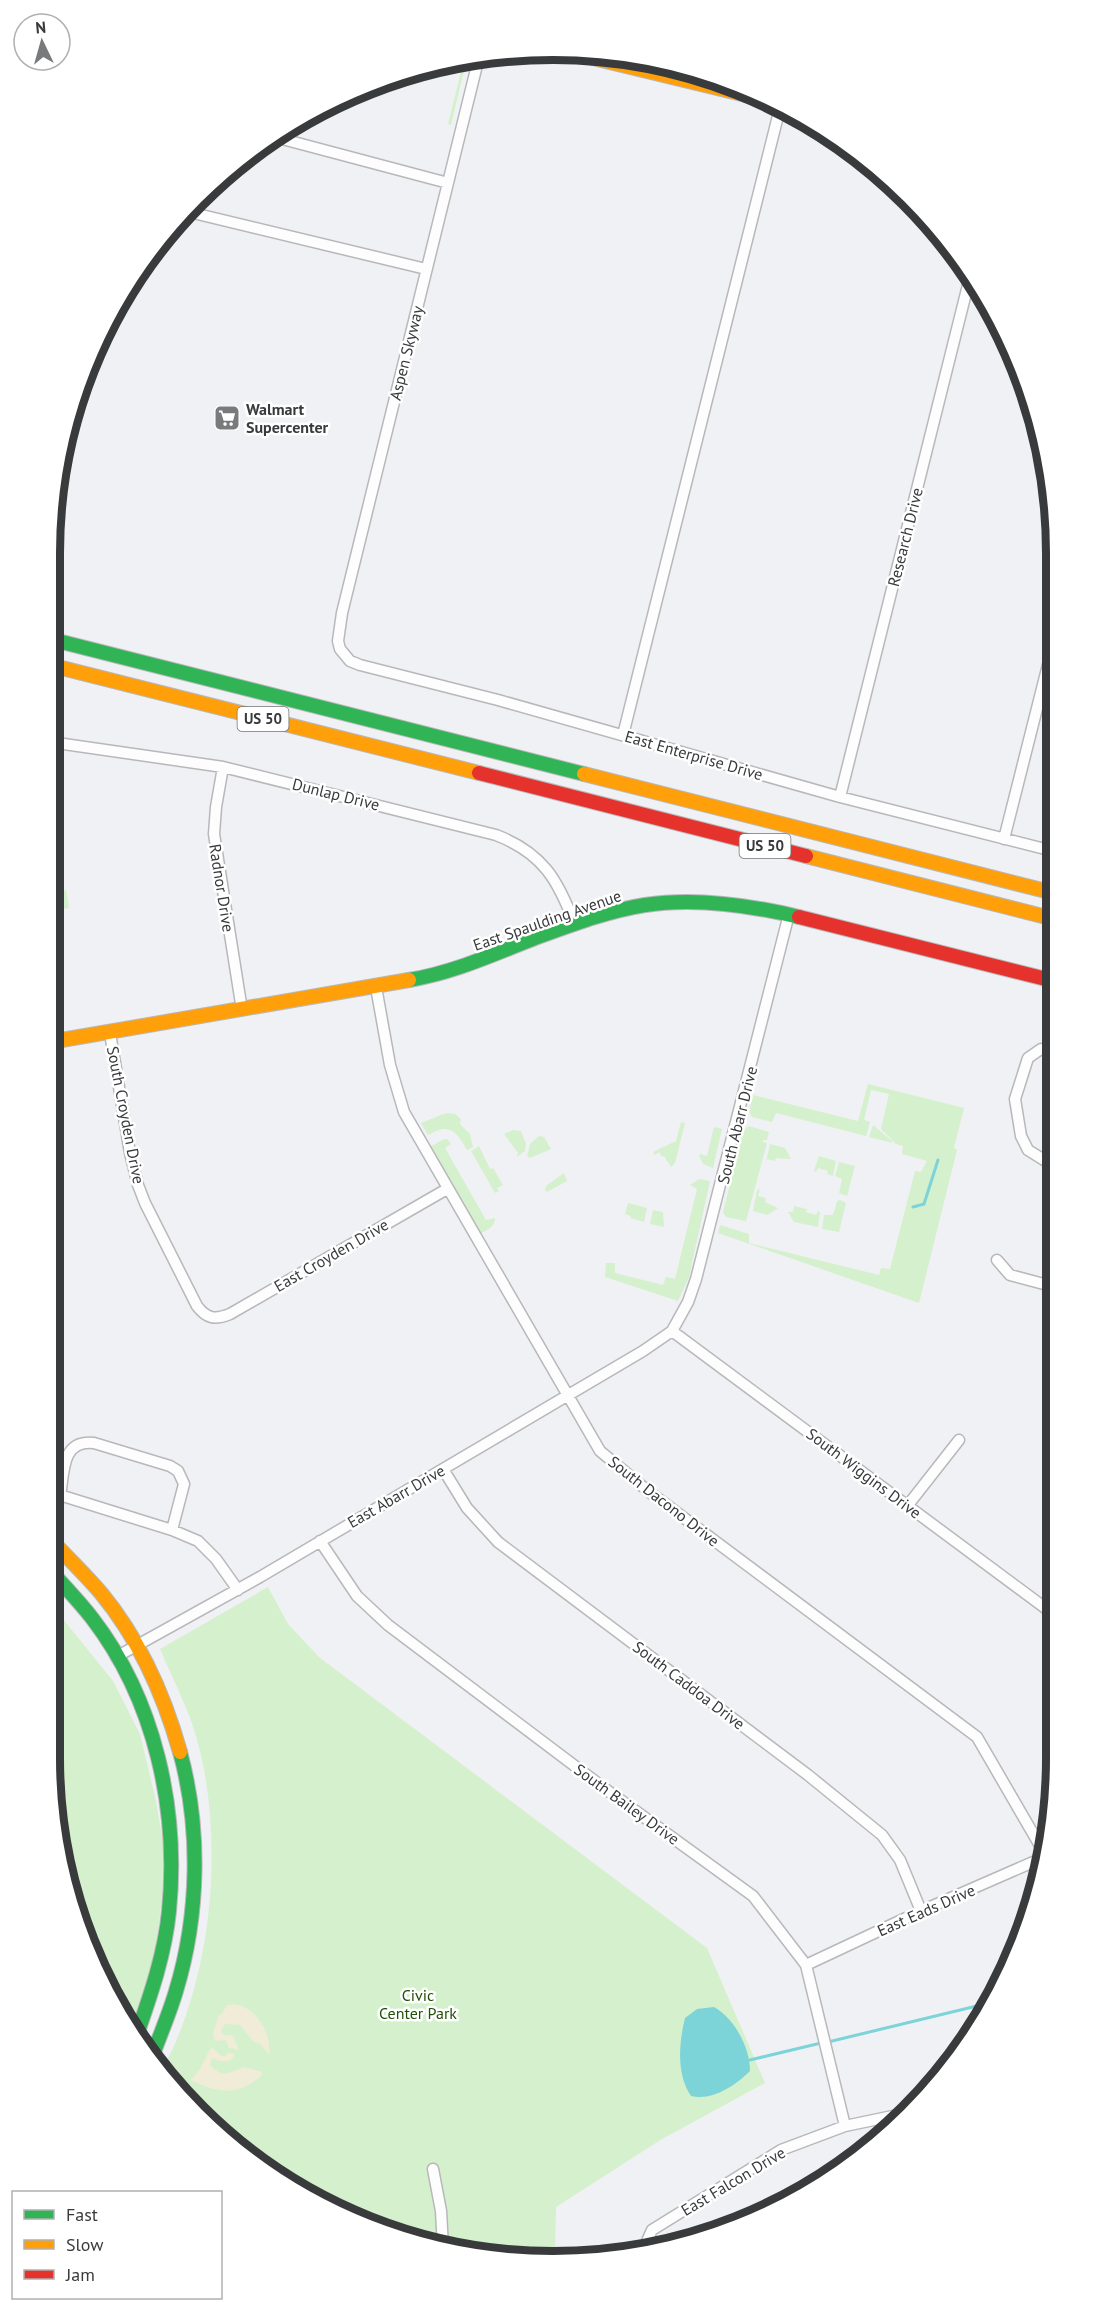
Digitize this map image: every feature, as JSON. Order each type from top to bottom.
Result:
[{"type":"main road","points":[[619,64],[714,87]]},
{"type":"main road","name":"US 50","points":[[60,642],[1046,891]]},
{"type":"main road","name":"US 50","points":[[60,668],[1046,917]]},
{"type":"main road","name":"East Spaulding Avenue","points":[[60,1040],[376,987],[448,971],[575,925],[628,909],[680,902],[729,903],[789,914],[1046,979]]},
{"type":"main road","points":[[60,1549],[103,1595],[136,1646],[158,1688],[176,1737],[190,1792],[196,1843],[194,1900],[186,1958],[170,2013],[155,2049]]},
{"type":"main road","points":[[60,1581],[85,1610],[116,1657],[137,1697],[154,1744],[167,1796],[173,1843],[171,1898],[165,1944],[154,1988],[140,2027]]},
{"type":"street","name":"Aspen Skyway","points":[[340,649],[338,641],[342,613],[477,66]]},
{"type":"street","points":[[623,735],[778,115]]},
{"type":"street","points":[[285,140],[448,183]]},
{"type":"street","points":[[195,213],[426,269]]},
{"type":"street","name":"Research Drive","points":[[840,797],[968,287]]},
{"type":"street","name":"East Enterprise Drive","points":[[340,649],[350,661],[360,665],[623,735],[840,797],[1046,849]]},
{"type":"street","points":[[1004,839],[1046,673]]},
{"type":"street","name":"Dunlap Drive","points":[[60,743],[223,767],[496,835],[515,842],[543,864],[565,900],[575,925]]},
{"type":"street","name":"Radnor Drive","points":[[223,767],[214,815],[214,840],[242,1010]]},
{"type":"street","name":"South Abarr Drive","points":[[672,1331],[688,1302],[696,1280],[789,914]]},
{"type":"street","name":"South Dacono Drive","points":[[376,987],[390,1065],[399,1098],[415,1134],[600,1451],[648,1491],[977,1737],[1039,1843]]},
{"type":"street","name":"South Croyden Drive","points":[[110,1033],[130,1153],[141,1194],[198,1306],[208,1317],[215,1319]]},
{"type":"street","points":[[1046,1050],[1041,1049],[1028,1058],[1015,1099],[1021,1136],[1028,1150],[1046,1161]]},
{"type":"street","name":"East Croyden Drive","points":[[215,1319],[230,1314],[447,1189]]},
{"type":"street","points":[[997,1260],[1010,1275],[1046,1285]]},
{"type":"street","name":"East Abarr Drive","points":[[116,1657],[238,1590],[643,1351],[672,1331]]},
{"type":"street","name":"South Wiggins Drive","points":[[672,1331],[1046,1608]]},
{"type":"street","points":[[908,1505],[959,1440]]},
{"type":"street","points":[[60,1479],[69,1452],[75,1444],[81,1442],[94,1443],[170,1466],[181,1474],[184,1484],[172,1530]]},
{"type":"street","name":"South Caddoa Drive","points":[[443,1469],[468,1508],[498,1542],[808,1775],[882,1835],[900,1860],[921,1911]]},
{"type":"street","points":[[60,1496],[172,1530],[204,1546],[216,1558],[238,1590]]},
{"type":"street","name":"South Bailey Drive","points":[[320,1540],[346,1580],[370,1610],[608,1791],[753,1896],[806,1965],[845,2126]]},
{"type":"street","name":"East Eads Drive","points":[[806,1965],[1035,1861]]},
{"type":"street","name":"East Falcon Drive","points":[[646,2242],[652,2230],[781,2150],[845,2126],[892,2116]]},
{"type":"street","points":[[433,2169],[441,2211],[443,2238]]},
{"type":"green space","points":[[462,68],[465,68],[451,125],[448,124]]},
{"type":"green space","points":[[66,890],[69,908],[60,909],[60,891]]},
{"type":"green space","points":[[868,1084],[964,1108],[954,1148],[957,1150],[919,1303],[718,1233],[720,1225],[749,1234],[749,1243],[879,1275],[881,1268],[890,1269],[915,1171],[921,1172],[927,1161],[902,1154],[903,1146],[896,1144],[881,1129],[889,1094],[871,1090],[864,1120],[870,1122],[866,1136],[776,1113],[772,1122],[752,1117],[749,1112],[753,1095],[858,1121]]},
{"type":"green space","points":[[446,1113],[455,1114],[461,1119],[460,1124],[470,1134],[473,1147],[467,1150],[452,1130],[442,1129],[428,1135],[421,1123]]},
{"type":"green space","points":[[681,1122],[685,1123],[675,1163],[671,1167],[664,1156],[662,1157],[659,1152],[655,1155],[653,1152],[676,1141]]},
{"type":"green space","points":[[873,1125],[892,1141],[893,1143],[869,1137]]},
{"type":"green space","points":[[749,1126],[769,1132],[767,1140],[763,1140],[767,1143],[746,1221],[726,1217],[723,1212],[744,1129]]},
{"type":"green space","points":[[714,1127],[722,1129],[713,1168],[703,1164],[699,1156],[700,1154],[707,1156]]},
{"type":"green space","points":[[513,1130],[521,1131],[526,1144],[525,1151],[517,1157],[518,1153],[504,1134]]},
{"type":"green space","points":[[539,1136],[544,1137],[551,1149],[530,1158],[527,1156],[530,1144]]},
{"type":"green space","points":[[447,1139],[451,1144],[445,1148],[486,1220],[495,1218],[492,1226],[480,1234],[430,1147]]},
{"type":"green space","points":[[770,1144],[785,1148],[791,1159],[776,1158],[775,1161],[767,1159],[765,1166]]},
{"type":"green space","points":[[479,1146],[490,1169],[493,1168],[503,1185],[497,1188],[499,1191],[495,1193],[471,1151]]},
{"type":"green space","points":[[819,1156],[836,1161],[833,1176],[827,1174],[828,1171],[818,1168],[816,1172],[814,1171]]},
{"type":"green space","points":[[839,1162],[855,1166],[847,1196],[839,1193],[842,1179],[835,1176]]},
{"type":"green space","points":[[564,1173],[567,1181],[547,1192],[545,1190],[546,1186]]},
{"type":"green space","points":[[699,1179],[710,1181],[689,1277],[678,1301],[605,1277],[606,1263],[615,1263],[615,1273],[663,1285],[666,1277],[675,1279],[697,1189],[690,1185]]},
{"type":"green space","points":[[760,1189],[758,1196],[766,1198],[765,1202],[778,1208],[767,1215],[753,1211],[757,1190]]},
{"type":"green space","points":[[837,1201],[846,1203],[839,1232],[822,1229],[824,1215],[833,1215]]},
{"type":"green space","points":[[628,1203],[647,1208],[644,1222],[625,1214]]},
{"type":"green space","points":[[794,1206],[807,1209],[806,1212],[816,1215],[818,1211],[820,1212],[818,1227],[794,1222],[788,1212],[793,1212]]},
{"type":"green space","points":[[653,1210],[663,1212],[664,1227],[650,1224]]},
{"type":"green space","name":"Civic Center Park","points":[[268,1587],[288,1624],[320,1658],[707,1948],[765,2083],[662,2139],[556,2207],[555,2251],[521,2250],[457,2242],[395,2225],[335,2200],[279,2168],[228,2129],[204,2107],[166,2062],[192,1998],[202,1957],[211,1873],[211,1831],[207,1790],[197,1738],[160,1649]]},
{"type":"green space","points":[[60,1615],[113,1681],[140,1734],[156,1801],[164,1849],[162,1896],[153,1977],[137,2023],[111,1976],[98,1947],[77,1886],[69,1854],[61,1790]]},
{"type":"sand","points":[[227,2005],[244,2007],[257,2017],[268,2039],[269,2054],[260,2044],[253,2041],[240,2025],[225,2024],[221,2031],[224,2035],[233,2036],[239,2050],[229,2048],[226,2040],[215,2041],[213,2034],[219,2015]]},
{"type":"sand","points":[[213,2048],[221,2056],[228,2053],[235,2054],[231,2059],[225,2061],[212,2058],[210,2065],[215,2070],[227,2074],[245,2067],[262,2072],[262,2075],[244,2087],[227,2091],[210,2088],[191,2080],[200,2069],[210,2049]]},
{"type":"water","points":[[714,2007],[728,2018],[740,2034],[747,2052],[750,2071],[723,2091],[707,2096],[691,2096],[683,2078],[680,2058],[685,2018],[697,2009]]},
{"type":"waterway","points":[[913,1207],[924,1204],[938,1160]]},
{"type":"waterway","points":[[828,2042],[980,2005]]},
{"type":"waterway","points":[[750,2060],[821,2043]]},
{"type":"traffic: fast","points":[[60,642],[584,774]]},
{"type":"traffic: fast","points":[[409,980],[457,968],[589,919],[645,905],[703,902],[761,909],[799,917]]},
{"type":"traffic: fast","points":[[60,1581],[92,1618],[114,1650],[132,1684],[147,1720],[166,1795],[171,1872],[169,1911],[161,1958],[140,2026]]},
{"type":"traffic: fast","points":[[155,2049],[184,1962],[193,1902],[194,1841],[187,1781],[180,1752]]},
{"type":"traffic: slow","points":[[619,64],[714,87]]},
{"type":"traffic: slow","points":[[60,668],[479,773]]},
{"type":"traffic: slow","points":[[584,774],[1046,891]]},
{"type":"traffic: slow","points":[[806,856],[1046,917]]},
{"type":"traffic: slow","points":[[60,1040],[409,980]]},
{"type":"traffic: slow","points":[[60,1549],[101,1593],[127,1629],[149,1668],[180,1752]]},
{"type":"traffic: jam","points":[[479,773],[806,856]]},
{"type":"traffic: jam","points":[[799,917],[1046,979]]},
{"type":"place","name":"Walmart Supercenter","points":[[227,418]]}]
